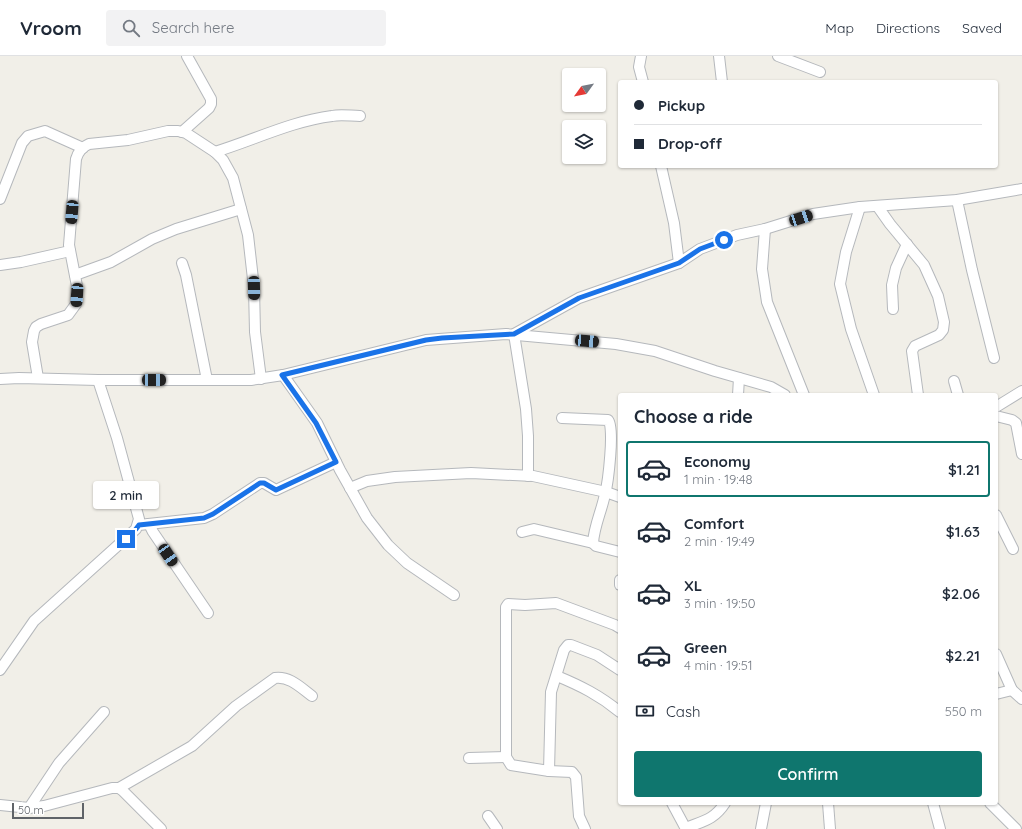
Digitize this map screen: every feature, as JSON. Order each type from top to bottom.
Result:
[{"type":"street","points":[[182,132],[209,108],[211,104],[211,99],[187,56]]},
{"type":"street","points":[[641,56],[639,67],[642,80]]},
{"type":"street","points":[[719,56],[722,80]]},
{"type":"street","points":[[778,56],[820,72]]},
{"type":"street","points":[[215,152],[297,123],[334,115],[360,116]]},
{"type":"street","points":[[0,199],[22,143],[28,136],[45,131],[83,148]]},
{"type":"street","points":[[38,378],[32,342],[34,330],[40,324],[68,315],[76,304],[77,286],[69,245],[76,160],[78,152],[89,144],[128,140],[168,131],[186,133],[215,152],[223,160],[232,178],[248,235],[254,288],[255,332],[261,379]]},
{"type":"street","points":[[661,168],[674,223],[679,263]]},
{"type":"street","points":[[514,334],[579,298],[679,263],[700,249],[737,235],[765,229],[813,214],[860,207],[878,207],[957,200],[1022,189]]},
{"type":"street","points":[[957,200],[972,270],[994,358]]},
{"type":"street","points":[[860,207],[846,252],[840,284],[851,329],[873,393]]},
{"type":"street","points":[[878,207],[924,265],[938,296],[944,322],[943,330],[939,335],[914,346],[912,351],[918,393]]},
{"type":"street","points":[[75,275],[111,262],[152,239],[176,229],[241,209]]},
{"type":"street","points":[[765,229],[762,269],[767,302],[803,393]]},
{"type":"street","points":[[893,309],[892,285],[896,268],[907,244]]},
{"type":"street","points":[[0,265],[70,251]]},
{"type":"street","points":[[182,263],[186,275],[207,380]]},
{"type":"street","points":[[514,334],[526,409],[528,476]]},
{"type":"street","points":[[0,379],[261,379],[426,340],[514,334],[624,345],[655,352],[771,387],[782,393]]},
{"type":"street","points":[[282,375],[316,423],[367,518],[395,553],[407,564],[454,595]]},
{"type":"street","points":[[738,393],[739,378]]},
{"type":"street","points":[[0,670],[34,620],[139,525],[140,519],[117,438],[98,380]]},
{"type":"street","points":[[954,381],[957,393]]},
{"type":"street","points":[[998,406],[1022,391]]},
{"type":"street","points":[[998,416],[1017,418],[1016,423],[1022,454]]},
{"type":"street","points":[[562,418],[608,420],[610,422],[610,460],[606,492],[593,543]]},
{"type":"street","points":[[139,525],[204,518],[213,514],[260,483],[264,483],[276,490],[336,462]]},
{"type":"street","points":[[350,488],[367,481],[395,477],[471,473],[528,476],[606,492],[618,496]]},
{"type":"street","points":[[998,519],[1013,549]]},
{"type":"street","points":[[149,524],[208,613]]},
{"type":"street","points":[[522,532],[534,529],[593,543],[596,546],[618,552]]},
{"type":"street","points":[[585,829],[580,816],[575,774],[569,771],[511,765],[506,757],[506,607],[508,604],[525,605],[556,603],[618,627]]},
{"type":"street","points":[[549,770],[551,692],[564,650],[568,645],[572,645],[597,655],[618,669]]},
{"type":"street","points":[[998,658],[1012,690],[1022,699]]},
{"type":"street","points":[[557,676],[604,699],[618,710]]},
{"type":"street","points":[[0,805],[29,808],[44,806],[112,788],[119,788],[192,746],[236,706],[275,678],[288,678],[312,696]]},
{"type":"street","points":[[998,694],[1012,690]]},
{"type":"street","points":[[29,808],[59,763],[104,712]]},
{"type":"street","points":[[470,758],[506,757]]},
{"type":"street","points":[[119,788],[123,790],[161,829]]},
{"type":"street","points":[[673,805],[686,829],[715,816],[719,813],[724,805]]},
{"type":"street","points":[[761,829],[766,805]]},
{"type":"street","points":[[828,805],[830,829]]},
{"type":"street","points":[[934,805],[940,829]]},
{"type":"street","points":[[992,805],[1016,829]]},
{"type":"street","points":[[488,816],[497,829]]},
{"type":"route","points":[[126,539],[139,525],[204,518],[213,514],[260,483],[264,483],[276,490],[336,462],[311,414],[282,375],[426,340],[514,334],[579,298],[679,263],[700,249],[724,240]]}]
